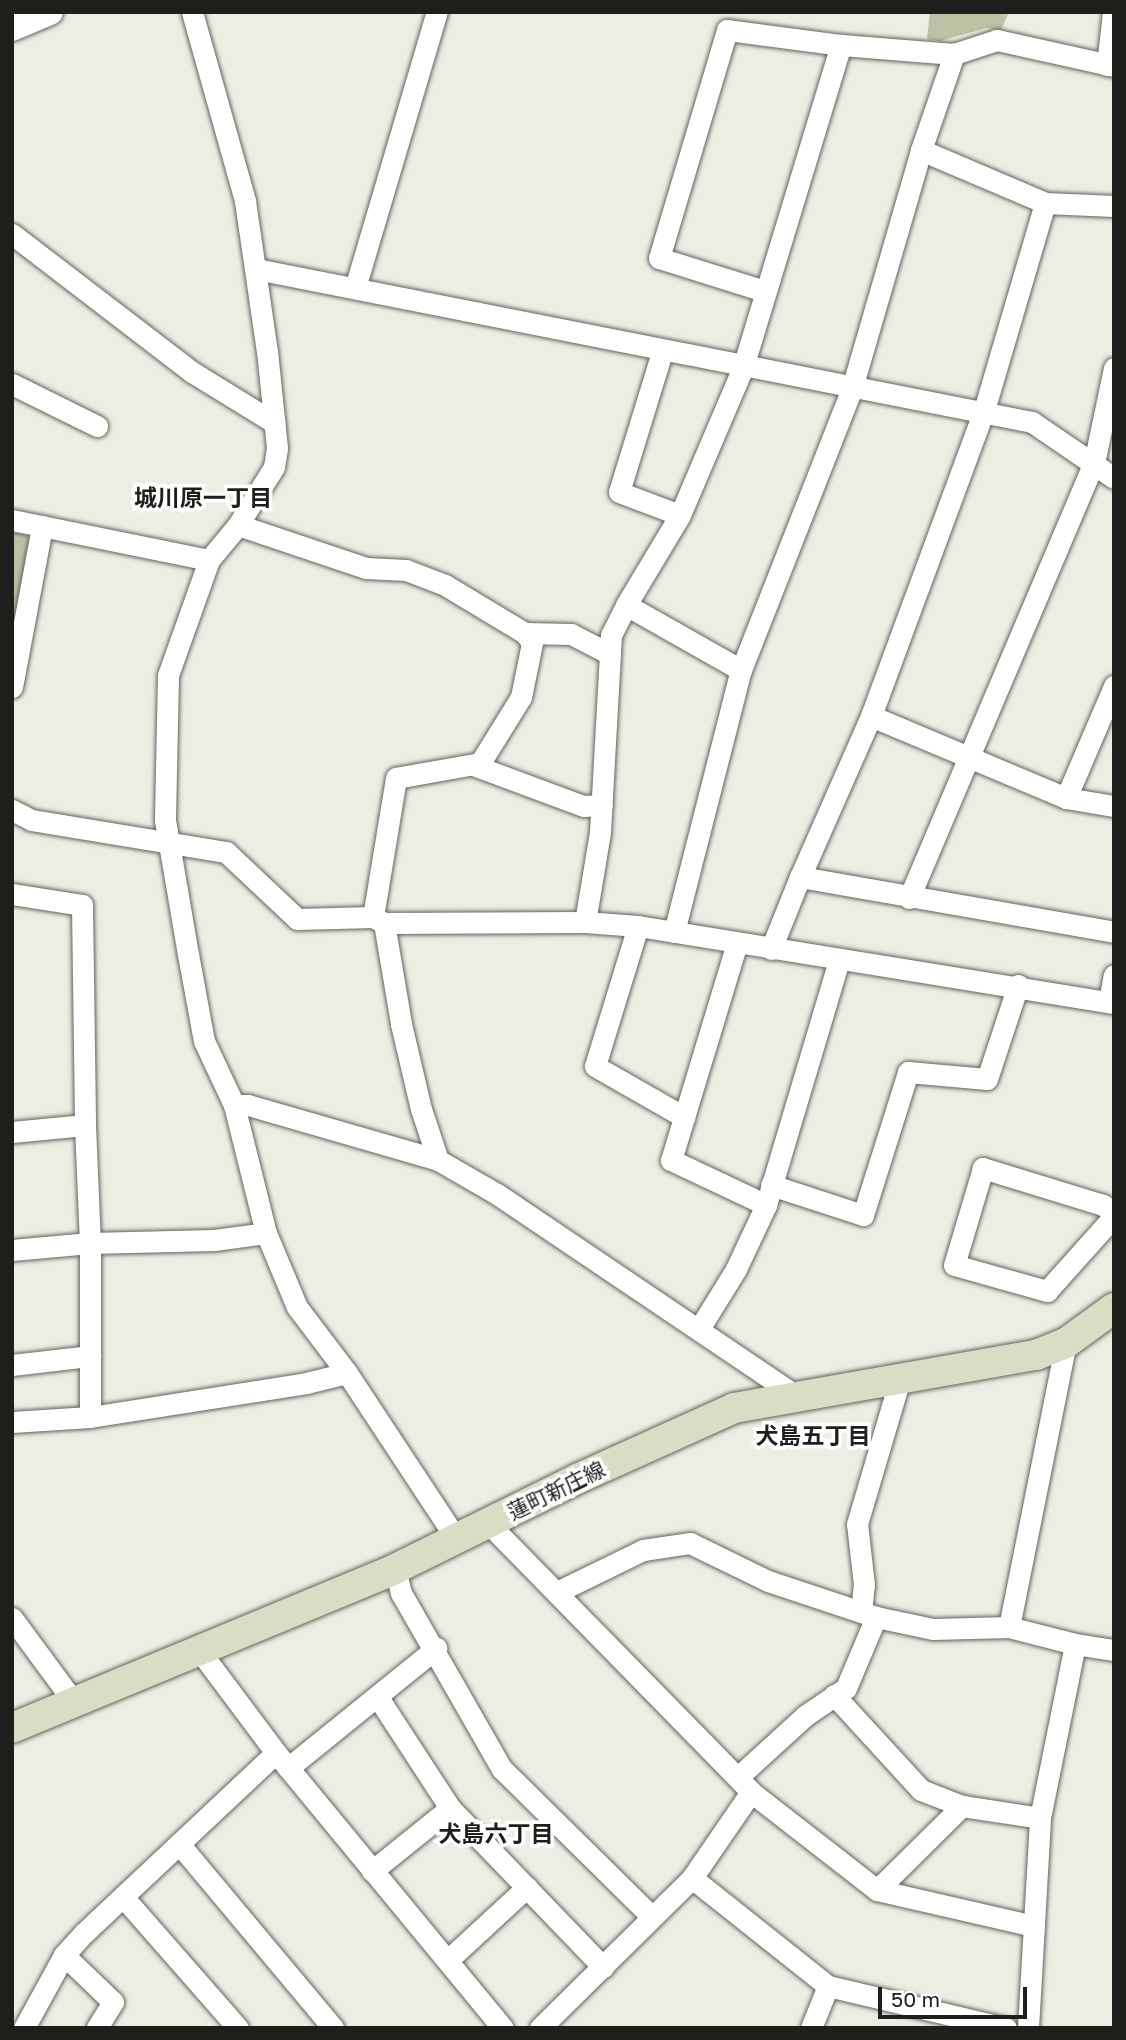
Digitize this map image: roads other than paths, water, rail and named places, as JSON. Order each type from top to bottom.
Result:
[{"type":"main road","name":"蓮町新庄線","points":[[12,1728],[395,1569],[734,1408],[1036,1355],[1066,1343],[1114,1308]]},
{"type":"street","points":[[12,28],[50,12]]},
{"type":"street","points":[[192,12],[245,201],[275,424],[274,467],[238,524],[209,560],[168,675],[165,820],[169,844],[204,1041],[234,1105],[266,1233],[297,1307],[347,1373],[456,1538]]},
{"type":"street","points":[[355,288],[437,12]]},
{"type":"street","points":[[764,291],[659,258],[727,30],[841,45],[954,54],[997,40],[1111,66],[1113,12]]},
{"type":"street","points":[[585,922],[602,805],[611,635],[680,516],[743,367],[841,45]]},
{"type":"street","points":[[674,932],[741,670],[852,388],[921,150],[954,54]]},
{"type":"street","points":[[921,150],[1045,203],[1114,206]]},
{"type":"street","points":[[771,948],[871,716],[983,413],[1045,203]]},
{"type":"street","points":[[12,234],[192,372],[275,424]]},
{"type":"street","points":[[256,270],[662,352],[1032,422],[1114,478]]},
{"type":"street","points":[[662,352],[619,492],[680,516]]},
{"type":"street","points":[[909,898],[1094,463],[1114,368]]},
{"type":"street","points":[[12,384],[97,426]]},
{"type":"street","points":[[12,520],[209,560]]},
{"type":"street","points":[[238,524],[366,568],[406,570],[446,585],[525,633],[531,643],[521,697],[480,763],[396,778],[378,920],[421,1109],[438,1160]]},
{"type":"street","points":[[12,687],[42,526]]},
{"type":"street","points":[[626,605],[741,670]]},
{"type":"street","points":[[525,633],[571,634],[610,654]]},
{"type":"street","points":[[1066,798],[1114,686]]},
{"type":"street","points":[[871,716],[1066,798],[1114,806]]},
{"type":"street","points":[[473,765],[583,806],[602,805]]},
{"type":"street","points":[[12,810],[32,820],[226,852],[297,919],[585,922],[638,926],[839,960],[1018,985],[1111,1003],[1114,975]]},
{"type":"street","points":[[800,877],[1114,932]]},
{"type":"street","points":[[12,894],[82,905],[85,1125],[90,1243],[90,1417]]},
{"type":"street","points":[[638,926],[595,1066],[684,1116]]},
{"type":"street","points":[[737,943],[671,1160],[768,1195],[863,1215],[908,1072],[987,1079],[1018,985]]},
{"type":"street","points":[[699,1329],[736,1269],[768,1195],[839,960]]},
{"type":"street","points":[[234,1105],[248,1105],[438,1160],[498,1194],[699,1329],[770,1381],[796,1396]]},
{"type":"street","points":[[12,1132],[85,1125]]},
{"type":"street","points":[[983,1168],[1103,1205],[1114,1214],[1047,1291],[954,1265],[983,1168]]},
{"type":"street","points":[[12,1250],[90,1243],[214,1240],[266,1233]]},
{"type":"street","points":[[1009,1627],[1066,1343]]},
{"type":"street","points":[[12,1365],[90,1356]]},
{"type":"street","points":[[12,1422],[90,1417],[306,1383],[347,1373]]},
{"type":"street","points":[[540,2028],[692,1878],[744,1785],[806,1716],[846,1688],[868,1615],[858,1524],[900,1379]]},
{"type":"street","points":[[488,1523],[744,1785],[877,1890],[1034,1926]]},
{"type":"street","points":[[557,1592],[643,1550],[690,1543],[768,1581],[868,1615],[933,1629],[1009,1627],[1075,1644],[1114,1650]]},
{"type":"street","points":[[395,1569],[401,1593],[436,1648],[502,1769],[651,1916]]},
{"type":"street","points":[[12,1618],[74,1702]]},
{"type":"street","points":[[1028,2028],[1041,1818],[1075,1644]]},
{"type":"street","points":[[24,2028],[64,1955],[84,1933],[180,1845],[282,1761],[377,1696],[436,1648]]},
{"type":"street","points":[[198,1650],[282,1761],[372,1871],[449,1959],[503,2028]]},
{"type":"street","points":[[834,1695],[922,1790],[962,1806],[1041,1818]]},
{"type":"street","points":[[377,1696],[450,1808],[603,1967]]},
{"type":"street","points":[[877,1890],[962,1806]]},
{"type":"street","points":[[372,1871],[450,1808]]},
{"type":"street","points":[[180,1845],[333,2028]]},
{"type":"street","points":[[692,1878],[828,1986],[926,2019],[1006,2028]]},
{"type":"street","points":[[449,1959],[527,1887]]},
{"type":"street","points":[[124,1898],[238,2028]]},
{"type":"street","points":[[64,1955],[113,2002],[97,2028]]},
{"type":"street","points":[[811,2028],[828,1986]]},
{"type":"district","name":"城川原一丁目","points":[[203,497]]},
{"type":"district","name":"犬島五丁目","points":[[813,1435]]},
{"type":"district","name":"犬島六丁目","points":[[496,1833]]}]
